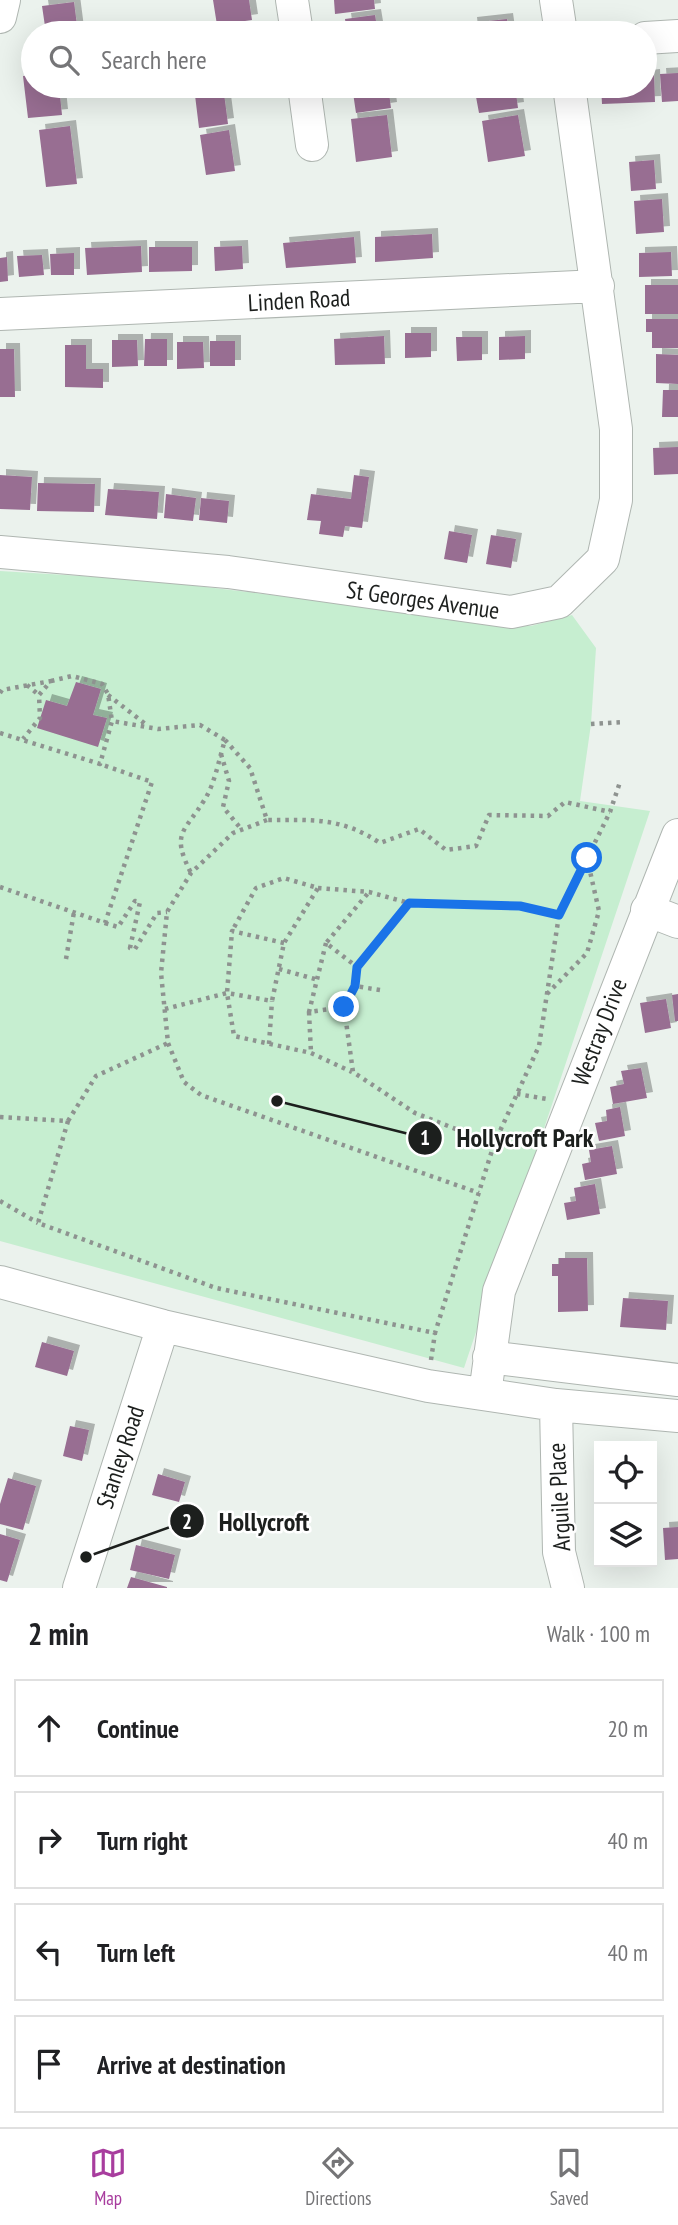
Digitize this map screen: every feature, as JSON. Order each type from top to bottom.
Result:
[{"type":"street","points":[[0,17],[4,0]]},
{"type":"street","points":[[292,0],[295,21]]},
{"type":"street","points":[[556,0],[559,21]]},
{"type":"street","points":[[657,37],[678,36]]},
{"type":"street","points":[[306,98],[312,145]]},
{"type":"street","name":"St Georges Avenue","points":[[0,552],[228,572],[511,612],[559,602],[603,559],[616,500],[616,429],[571,98]]},
{"type":"street","name":"Linden Road","points":[[0,314],[598,286]]},
{"type":"street","name":"Westray Drive","points":[[485,1394],[499,1291],[678,835]]},
{"type":"street","points":[[647,910],[678,922]]},
{"type":"street","points":[[0,1282],[163,1326],[428,1385],[556,1405],[678,1416]]},
{"type":"street","name":"Stanley Road","points":[[79,1588],[163,1326]]},
{"type":"street","points":[[489,1357],[678,1380]]},
{"type":"street","name":"Arguile Place","points":[[556,1405],[559,1552],[568,1588]]},
{"type":"path","points":[[0,693],[2,690],[72,676],[102,684],[108,694],[151,728]]},
{"type":"path","points":[[23,740],[40,718],[39,695],[51,681]]},
{"type":"path","points":[[27,685],[39,695]]},
{"type":"path","points":[[100,764],[112,721],[108,694]]},
{"type":"path","points":[[112,721],[151,728],[200,725],[225,740],[250,768],[267,820]]},
{"type":"path","points":[[591,724],[624,722]]},
{"type":"path","points":[[0,733],[152,782],[106,923]]},
{"type":"path","points":[[191,873],[180,851],[182,828],[207,798],[225,740]]},
{"type":"path","points":[[220,754],[229,781],[223,807],[242,830]]},
{"type":"path","points":[[0,1201],[38,1223],[216,1288],[435,1332],[494,1144],[539,1046],[559,915],[610,812],[620,782]]},
{"type":"path","points":[[479,1192],[201,1095],[184,1082],[168,1043],[161,973],[167,912],[191,873],[233,833],[267,820],[323,820],[358,828],[380,843],[419,829],[446,850],[476,845],[489,814],[548,816],[565,802],[610,812]]},
{"type":"path","points":[[547,995],[587,953],[599,911],[587,858]]},
{"type":"path","points":[[494,1144],[415,1113],[353,1072],[311,1053],[234,1036],[227,993],[232,931],[256,888],[284,878],[318,888],[369,892],[409,903],[520,906],[559,915]]},
{"type":"path","points":[[0,887],[118,927],[135,901],[139,902],[130,948],[135,949],[157,913],[167,912]]},
{"type":"path","points":[[269,1044],[272,1001],[284,943],[318,888]]},
{"type":"path","points":[[311,1053],[309,1012],[315,978],[326,943],[369,892]]},
{"type":"path","points":[[353,1072],[344,1007],[355,986],[357,967],[409,903]]},
{"type":"path","points":[[66,959],[74,912]]},
{"type":"path","points":[[232,931],[284,943]]},
{"type":"path","points":[[326,943],[357,967]]},
{"type":"path","points":[[279,969],[315,978]]},
{"type":"path","points":[[355,986],[380,990]]},
{"type":"path","points":[[165,1009],[227,993],[272,1001]]},
{"type":"path","points":[[309,1012],[344,1007]]},
{"type":"path","points":[[38,1223],[68,1121],[96,1076],[168,1043]]},
{"type":"path","points":[[0,1117],[68,1121]]},
{"type":"green space","points":[[0,571],[147,580],[531,626],[572,615],[596,648],[591,724],[580,801],[650,811],[464,1368],[0,1241]]},
{"type":"building","points":[[213,0],[249,0],[252,20],[216,21]]},
{"type":"building","points":[[334,0],[374,0],[375,9],[335,14]]},
{"type":"building","points":[[74,2],[76,21],[44,21],[42,6]]},
{"type":"building","points":[[375,15],[376,21],[345,21]]},
{"type":"building","points":[[678,73],[678,101],[662,102],[660,74]]},
{"type":"building","points":[[26,98],[60,98],[62,115],[28,118]]},
{"type":"building","points":[[195,98],[225,98],[228,124],[199,128]]},
{"type":"building","points":[[354,98],[390,98],[391,108],[356,113]]},
{"type":"building","points":[[476,98],[517,98],[518,108],[479,113]]},
{"type":"building","points":[[602,98],[655,98],[655,102],[602,104]]},
{"type":"building","points":[[387,115],[392,157],[356,162],[351,119]]},
{"type":"building","points":[[518,115],[525,156],[488,162],[482,121]]},
{"type":"building","points":[[70,126],[77,184],[46,187],[39,130]]},
{"type":"building","points":[[229,130],[235,171],[206,175],[200,135]]},
{"type":"building","points":[[654,160],[656,189],[631,191],[629,162]]},
{"type":"building","points":[[662,199],[664,232],[636,234],[634,201]]},
{"type":"building","points":[[432,234],[433,258],[375,262],[375,237]]},
{"type":"building","points":[[354,237],[356,263],[286,268],[283,243]]},
{"type":"building","points":[[141,246],[142,272],[87,275],[85,248]]},
{"type":"building","points":[[242,246],[243,269],[215,271],[214,247]]},
{"type":"building","points":[[149,247],[192,247],[192,271],[149,272]]},
{"type":"building","points":[[671,252],[672,276],[639,277],[639,253]]},
{"type":"building","points":[[74,253],[74,275],[51,275],[50,254]]},
{"type":"building","points":[[42,255],[44,275],[19,277],[17,256]]},
{"type":"building","points":[[7,257],[8,281],[0,282],[0,258]]},
{"type":"building","points":[[645,285],[678,285],[678,314],[645,314]]},
{"type":"building","points":[[646,319],[678,319],[678,348],[652,348],[652,332],[646,332]]},
{"type":"building","points":[[405,333],[431,333],[431,357],[405,358]]},
{"type":"building","points":[[384,336],[385,364],[335,365],[334,339]]},
{"type":"building","points":[[525,336],[525,359],[499,360],[499,337]]},
{"type":"building","points":[[456,337],[482,337],[482,360],[457,361]]},
{"type":"building","points":[[145,339],[167,339],[167,366],[144,366]]},
{"type":"building","points":[[112,340],[137,340],[138,366],[112,367]]},
{"type":"building","points":[[210,341],[235,341],[235,366],[210,366]]},
{"type":"building","points":[[177,342],[203,342],[204,368],[177,369]]},
{"type":"building","points":[[65,345],[86,345],[86,369],[103,369],[103,388],[65,387]]},
{"type":"building","points":[[0,349],[14,349],[15,397],[0,397]]},
{"type":"building","points":[[656,354],[678,355],[678,384],[656,383]]},
{"type":"building","points":[[663,390],[678,390],[678,417],[662,417]]},
{"type":"building","points":[[678,447],[678,474],[654,475],[653,448]]},
{"type":"building","points":[[0,475],[32,477],[30,510],[0,509]]},
{"type":"building","points":[[354,475],[369,477],[362,528],[345,526],[343,537],[319,534],[321,521],[307,520],[311,494],[351,499]]},
{"type":"building","points":[[38,483],[95,484],[94,512],[37,511]]},
{"type":"building","points":[[108,489],[159,492],[157,519],[105,515]]},
{"type":"building","points":[[166,494],[196,498],[193,521],[164,518]]},
{"type":"building","points":[[201,498],[229,501],[227,523],[199,520]]},
{"type":"building","points":[[449,531],[472,535],[467,563],[444,559]]},
{"type":"building","points":[[491,535],[516,539],[511,568],[486,564]]},
{"type":"building","points":[[76,682],[101,689],[93,715],[107,718],[98,747],[37,728],[46,700],[67,706]]},
{"type":"building","points":[[678,994],[678,1021],[675,1021],[672,995]]},
{"type":"building","points":[[666,999],[671,1028],[645,1033],[640,1003]]},
{"type":"building","points":[[641,1068],[647,1098],[613,1104],[610,1087],[624,1084],[621,1071]]},
{"type":"building","points":[[620,1107],[625,1136],[599,1141],[595,1123],[607,1121],[606,1110]]},
{"type":"building","points":[[612,1146],[617,1174],[585,1180],[582,1164],[591,1162],[589,1150]]},
{"type":"building","points":[[595,1184],[600,1214],[567,1220],[564,1203],[576,1201],[574,1188]]},
{"type":"building","points":[[559,1258],[587,1258],[588,1311],[558,1312],[558,1276],[552,1276],[552,1264],[559,1264]]},
{"type":"building","points":[[623,1298],[668,1301],[666,1330],[620,1327]]},
{"type":"building","points":[[42,1342],[74,1351],[67,1376],[35,1367]]},
{"type":"building","points":[[70,1426],[89,1430],[82,1461],[63,1456]]},
{"type":"building","points":[[158,1474],[185,1482],[179,1502],[152,1495]]},
{"type":"building","points":[[8,1478],[36,1486],[23,1530],[0,1524],[0,1504]]},
{"type":"building","points":[[678,1527],[678,1559],[665,1560],[663,1528]]},
{"type":"building","points":[[0,1534],[20,1540],[7,1582],[0,1580]]},
{"type":"building","points":[[136,1545],[175,1555],[169,1579],[130,1570]]},
{"type":"building","points":[[131,1577],[167,1587],[167,1588],[127,1588]]},
{"type":"place","name":"Hollycroft Park","points":[[277,1101]]},
{"type":"place","name":"Hollycroft","points":[[86,1557]]},
{"type":"route","points":[[344,1007],[355,986],[357,967],[409,903],[520,906],[559,915],[587,858]]}]
